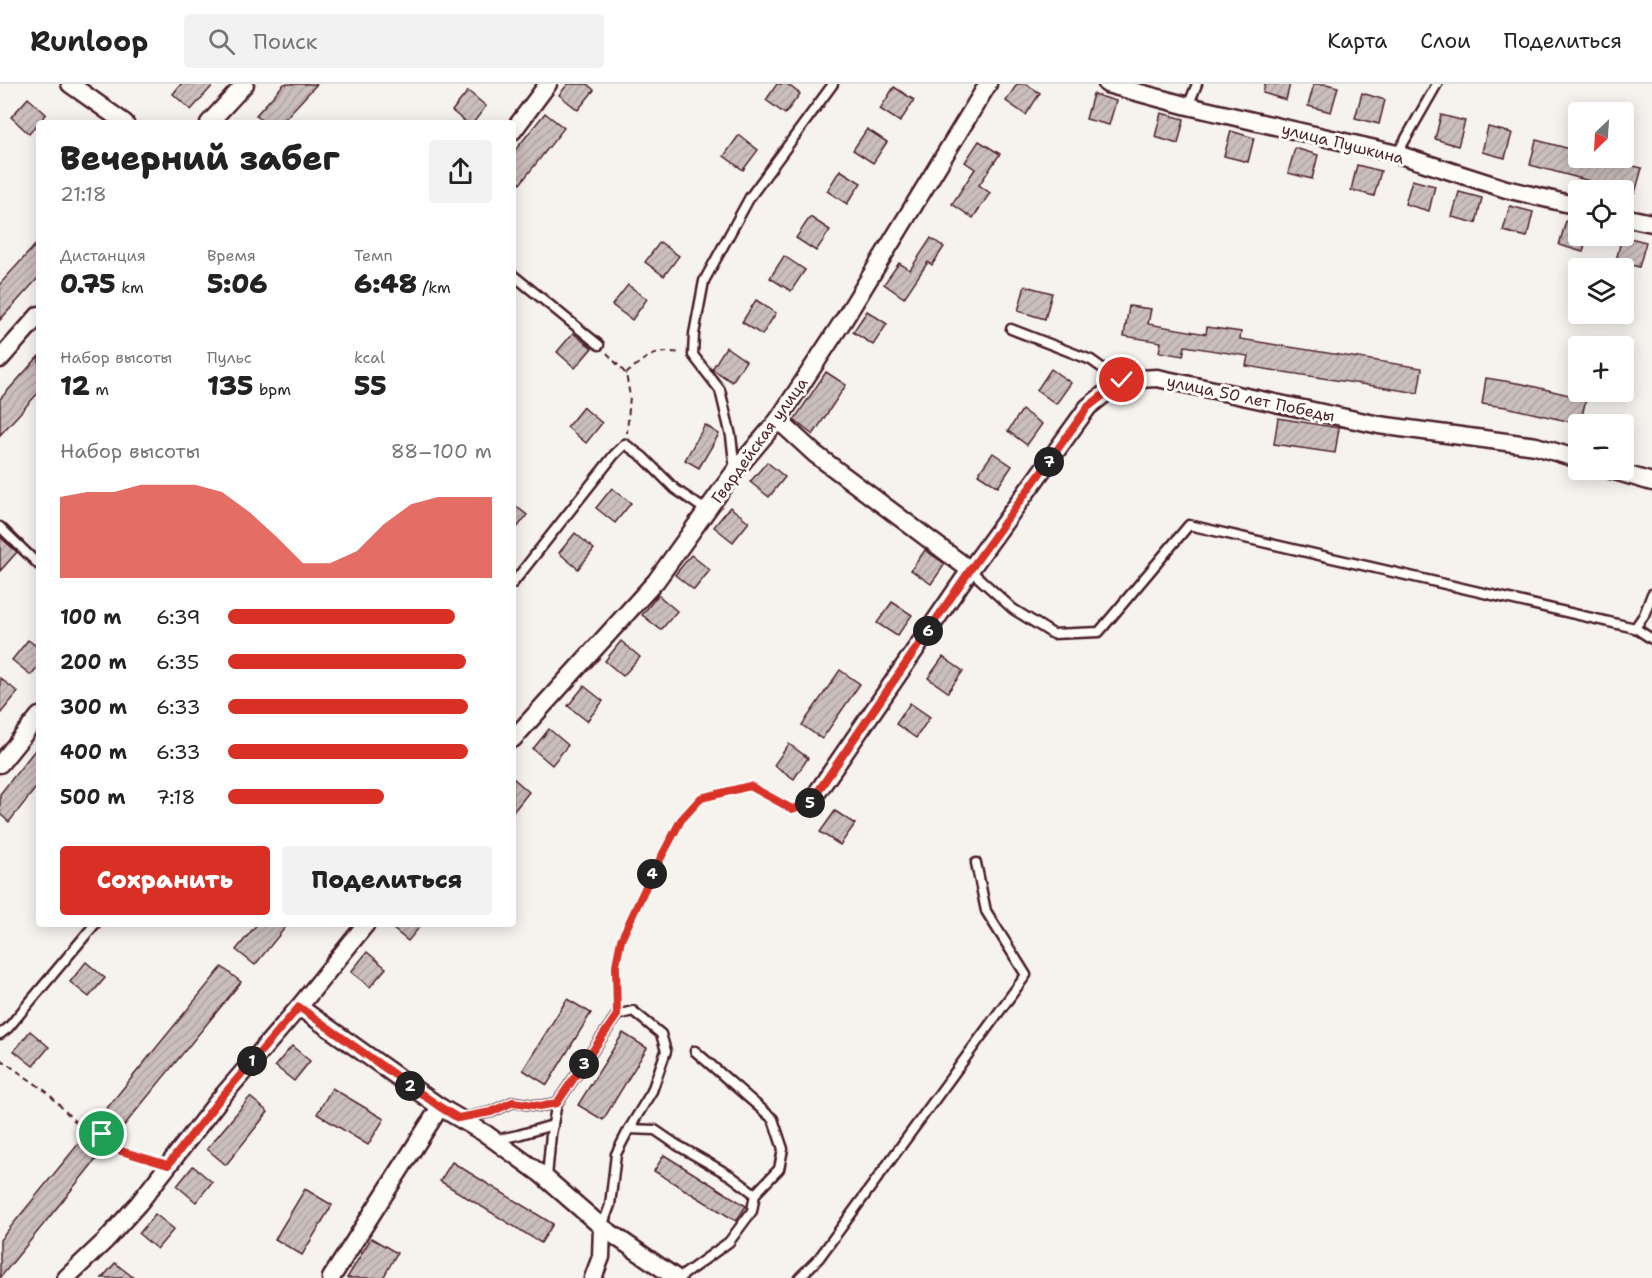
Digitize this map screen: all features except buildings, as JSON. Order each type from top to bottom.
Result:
[{"type":"street","points":[[70,84],[121,120]]},
{"type":"street","points":[[212,120],[244,84]]},
{"type":"street","points":[[516,127],[548,84]]},
{"type":"street","name":"Гвардейская улица","points":[[516,736],[656,581],[735,471],[778,420],[845,318],[988,84]]},
{"type":"street","name":"улица Пушкина","points":[[1107,84],[1188,106],[1397,154],[1506,189],[1568,204]]},
{"type":"street","points":[[1634,219],[1652,223]]},
{"type":"street","points":[[0,359],[36,318]]},
{"type":"street","name":"улица 50 лет Победы","points":[[810,803],[970,570],[1088,407],[1122,380],[1157,378],[1379,425],[1536,446],[1568,456]]},
{"type":"street","points":[[778,420],[815,454],[970,570]]},
{"type":"street","points":[[1634,477],[1652,482]]},
{"type":"street","points":[[0,764],[36,720]]},
{"type":"street","points":[[66,1278],[106,1240],[139,1203],[219,1100],[364,927]]},
{"type":"street","points":[[299,1007],[440,1107],[494,1140],[547,1179],[602,1227],[678,1278]]},
{"type":"street","points":[[331,1278],[440,1107]]},
{"type":"street","points":[[593,1278],[601,1257],[602,1227]]},
{"type":"lane","points":[[735,471],[731,436],[720,390],[693,355],[694,334],[704,281],[750,197],[833,84]]},
{"type":"lane","points":[[1188,106],[1197,84]]},
{"type":"lane","points":[[1397,154],[1437,84]]},
{"type":"lane","points":[[516,277],[599,345]]},
{"type":"lane","points":[[1011,329],[1090,360],[1105,370],[1109,390]]},
{"type":"lane","points":[[516,579],[625,444],[643,457],[675,489],[707,511]]},
{"type":"lane","points":[[970,570],[1013,609],[1053,634],[1099,632],[1189,525],[1635,628],[1650,637]]},
{"type":"lane","points":[[0,527],[36,562]]},
{"type":"lane","points":[[1635,628],[1644,615],[1652,594]]},
{"type":"lane","points":[[799,1278],[819,1258],[1026,975],[986,911],[976,862]]},
{"type":"lane","points":[[0,1034],[8,1028],[92,927]]},
{"type":"lane","points":[[547,1179],[557,1103],[617,1015],[633,1011],[661,1034],[666,1051],[652,1091],[616,1154],[610,1205],[602,1227]]},
{"type":"lane","points":[[678,1278],[729,1242],[752,1211],[755,1194],[779,1169],[783,1149],[773,1119],[695,1052]]},
{"type":"lane","points":[[458,1118],[491,1112],[513,1102],[540,1106],[557,1103]]},
{"type":"lane","points":[[494,1140],[518,1136],[553,1125]]},
{"type":"lane","points":[[629,1129],[655,1130],[731,1176],[755,1194]]},
{"type":"path","points":[[599,345],[626,374],[630,396],[625,444]]},
{"type":"path","points":[[626,374],[646,356],[670,351],[693,355]]},
{"type":"path","points":[[617,1015],[616,965],[621,940],[681,820],[701,798],[750,786],[792,809],[810,803]]},
{"type":"path","points":[[0,1059],[46,1092],[83,1130],[102,1134],[121,1151],[168,1165]]},
{"type":"route","points":[[102,1134],[121,1151],[168,1165],[219,1100],[299,1007],[458,1118],[491,1112],[513,1102],[540,1106],[557,1103],[617,1015],[616,965],[621,940],[681,820],[701,798],[750,786],[792,809],[810,803],[970,570],[1088,407],[1122,380]]}]
